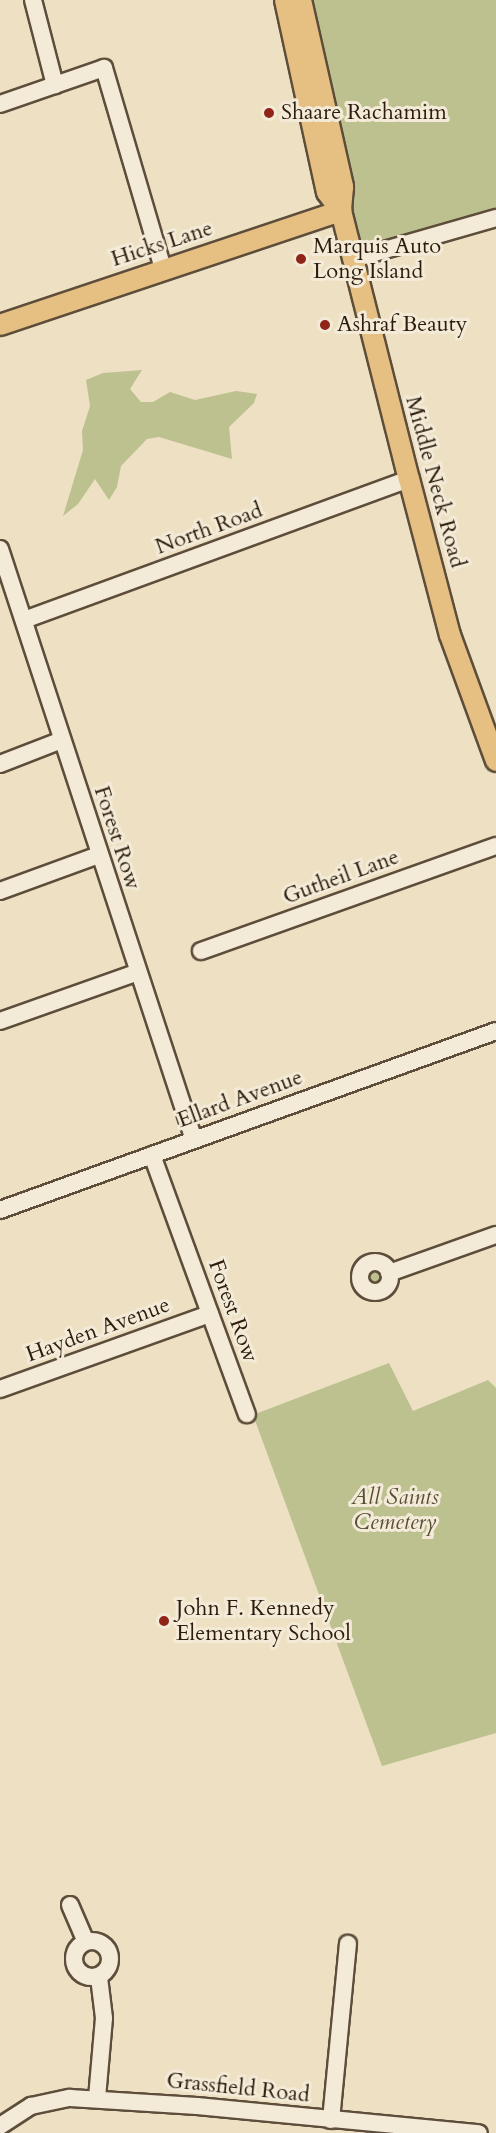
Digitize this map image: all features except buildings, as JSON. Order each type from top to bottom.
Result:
[{"type":"main road","name":"Middle Neck Road","points":[[285,0],[327,192],[341,211]]},
{"type":"main road","name":"Middle Neck Road","points":[[301,0],[343,187],[341,211],[409,479],[450,635],[496,761]]},
{"type":"main road","name":"Hicks Lane","points":[[0,325],[163,268],[341,211]]},
{"type":"street","points":[[33,0],[55,85]]},
{"type":"street","points":[[0,104],[104,68],[163,268]]},
{"type":"street","points":[[353,259],[496,218]]},
{"type":"street","name":"North Road","points":[[24,620],[409,479]]},
{"type":"street","name":"Forest Row","points":[[0,549],[194,1140]]},
{"type":"street","points":[[0,764],[62,740]]},
{"type":"street","name":"Gutheil Lane","points":[[201,951],[496,846]]},
{"type":"street","points":[[0,891],[99,855]]},
{"type":"street","points":[[0,1021],[138,972]]},
{"type":"street","name":"Ellard Avenue","points":[[0,1210],[496,1031]]},
{"type":"street","name":"Forest Row","points":[[152,1155],[247,1414]]},
{"type":"street","points":[[389,1273],[496,1235]]},
{"type":"street","name":"Hayden Avenue","points":[[0,1389],[210,1314]]},
{"type":"street","points":[[70,1905],[86,1942]]},
{"type":"street","points":[[97,2098],[104,2018],[99,1977],[110,1962],[108,1950],[98,1942],[86,1942],[76,1949],[74,1966],[87,1977],[99,1977]]},
{"type":"street","points":[[331,2120],[348,1944]]},
{"type":"street","name":"Grassfield Road","points":[[0,2126],[18,2112],[50,2100],[97,2098],[479,2133]]},
{"type":"green space","points":[[292,0],[496,0],[496,218],[353,259]]},
{"type":"green space","points":[[142,370],[130,389],[141,402],[153,402],[170,392],[195,400],[236,391],[257,394],[254,403],[229,427],[232,459],[159,437],[147,439],[121,466],[117,487],[109,500],[95,479],[78,504],[63,516],[83,450],[82,431],[90,406],[86,380],[103,373]]},
{"type":"green space","points":[[375,1266],[380,1267],[386,1273],[386,1283],[380,1289],[375,1290],[370,1289],[364,1283],[363,1278],[364,1273],[370,1267]]},
{"type":"green space","name":"All Saints Cemetery","points":[[389,1363],[413,1411],[488,1380],[496,1388],[496,1733],[382,1766],[253,1415]]},
{"type":"place","name":"Shaare Rachamim","points":[[269,113]]},
{"type":"place","name":"Marquis Auto Long Island","points":[[301,259]]},
{"type":"place","name":"Ashraf Beauty","points":[[325,325]]},
{"type":"place","name":"John F. Kennedy Elementary School","points":[[164,1621]]}]
